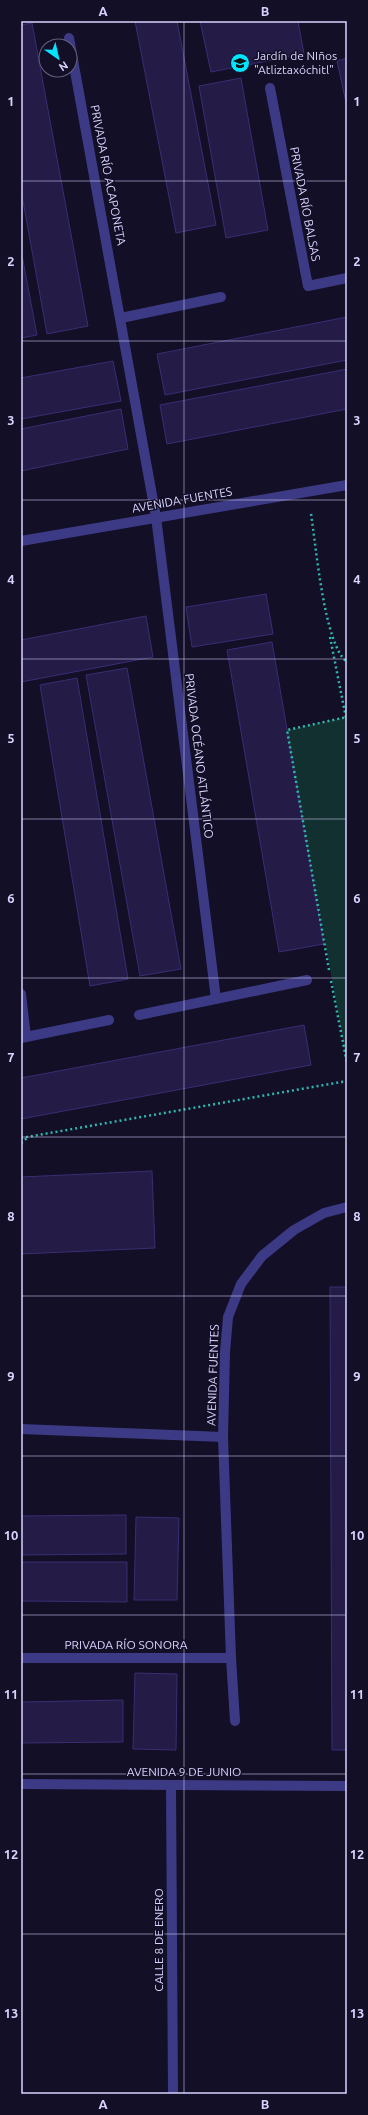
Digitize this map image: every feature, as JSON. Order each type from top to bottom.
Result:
[{"type":"street","name":"PRIVADA RÍO ACAPONETA","points":[[76,78],[156,517]]},
{"type":"street","name":"PRIVADA RÍO BALSAS","points":[[270,88],[308,286],[347,278]]},
{"type":"street","points":[[121,318],[221,297]]},
{"type":"street","name":"AVENIDA FUENTES","points":[[21,541],[347,485]]},
{"type":"street","name":"PRIVADA OCÉANO ATLÁNTICO","points":[[156,517],[216,999]]},
{"type":"street","points":[[139,1015],[307,980]]},
{"type":"street","points":[[21,994],[24,1037],[109,1020]]},
{"type":"street","name":"AVENIDA FUENTES","points":[[235,1721],[231,1658],[224,1437],[225,1352],[228,1317],[241,1284],[262,1256],[294,1230],[324,1213],[347,1207]]},
{"type":"street","name":"AVENIDA FUENTES","points":[[21,1429],[224,1437]]},
{"type":"street","name":"PRIVADA RÍO SONORA","points":[[21,1658],[231,1658]]},
{"type":"street","name":"AVENIDA 9 DE JUNIO","points":[[21,1784],[347,1786]]},
{"type":"street","name":"CALLE 8 DE ENERO","points":[[171,1786],[172,2094]]},
{"type":"path","points":[[308,491],[329,630],[346,718],[287,730],[347,1063]]},
{"type":"path","points":[[329,630],[340,657],[347,662]]},
{"type":"path","points":[[21,1138],[347,1081]]},
{"type":"path","points":[[21,1142],[29,1137]]},
{"type":"green space","points":[[347,717],[347,1063],[287,730]]},
{"type":"building","points":[[135,21],[177,21],[216,225],[176,233]]},
{"type":"building","name":"Jardín de NIños \"Atliztaxóchitl\"","points":[[200,21],[298,21],[304,54],[211,72]]},
{"type":"building","points":[[32,23],[38,55],[38,78],[42,78],[88,326],[47,334],[21,190],[21,25]]},
{"type":"building","points":[[347,58],[347,107],[337,61]]},
{"type":"building","points":[[241,78],[268,230],[226,238],[199,86]]},
{"type":"building","points":[[21,250],[37,335],[21,338]]},
{"type":"building","points":[[347,317],[347,360],[165,395],[157,354]]},
{"type":"building","points":[[113,361],[121,401],[21,419],[21,378]]},
{"type":"building","points":[[347,369],[347,409],[167,444],[160,405]]},
{"type":"building","points":[[121,409],[128,449],[21,471],[21,429]]},
{"type":"building","points":[[266,594],[273,634],[192,647],[186,607]]},
{"type":"building","points":[[146,616],[153,657],[21,682],[21,640]]},
{"type":"building","points":[[272,642],[324,944],[279,952],[227,650]]},
{"type":"building","points":[[127,668],[181,969],[140,976],[86,675]]},
{"type":"building","points":[[77,678],[128,979],[90,986],[40,685]]},
{"type":"building","points":[[304,1025],[311,1065],[21,1119],[21,1078]]},
{"type":"building","points":[[152,1171],[155,1248],[21,1254],[21,1177]]},
{"type":"building","points":[[330,1287],[347,1287],[347,1750],[332,1750]]},
{"type":"building","points":[[126,1515],[126,1554],[21,1555],[21,1516]]},
{"type":"building","points":[[136,1517],[179,1518],[177,1600],[134,1600]]},
{"type":"building","points":[[21,1562],[127,1562],[127,1602],[21,1601]]},
{"type":"building","points":[[135,1673],[177,1674],[176,1750],[133,1749]]},
{"type":"building","points":[[123,1700],[123,1742],[21,1743],[21,1702]]},
{"type":"place","name":"Jardín de NIños \"Atliztaxóchitl\"","points":[[240,63]]}]
